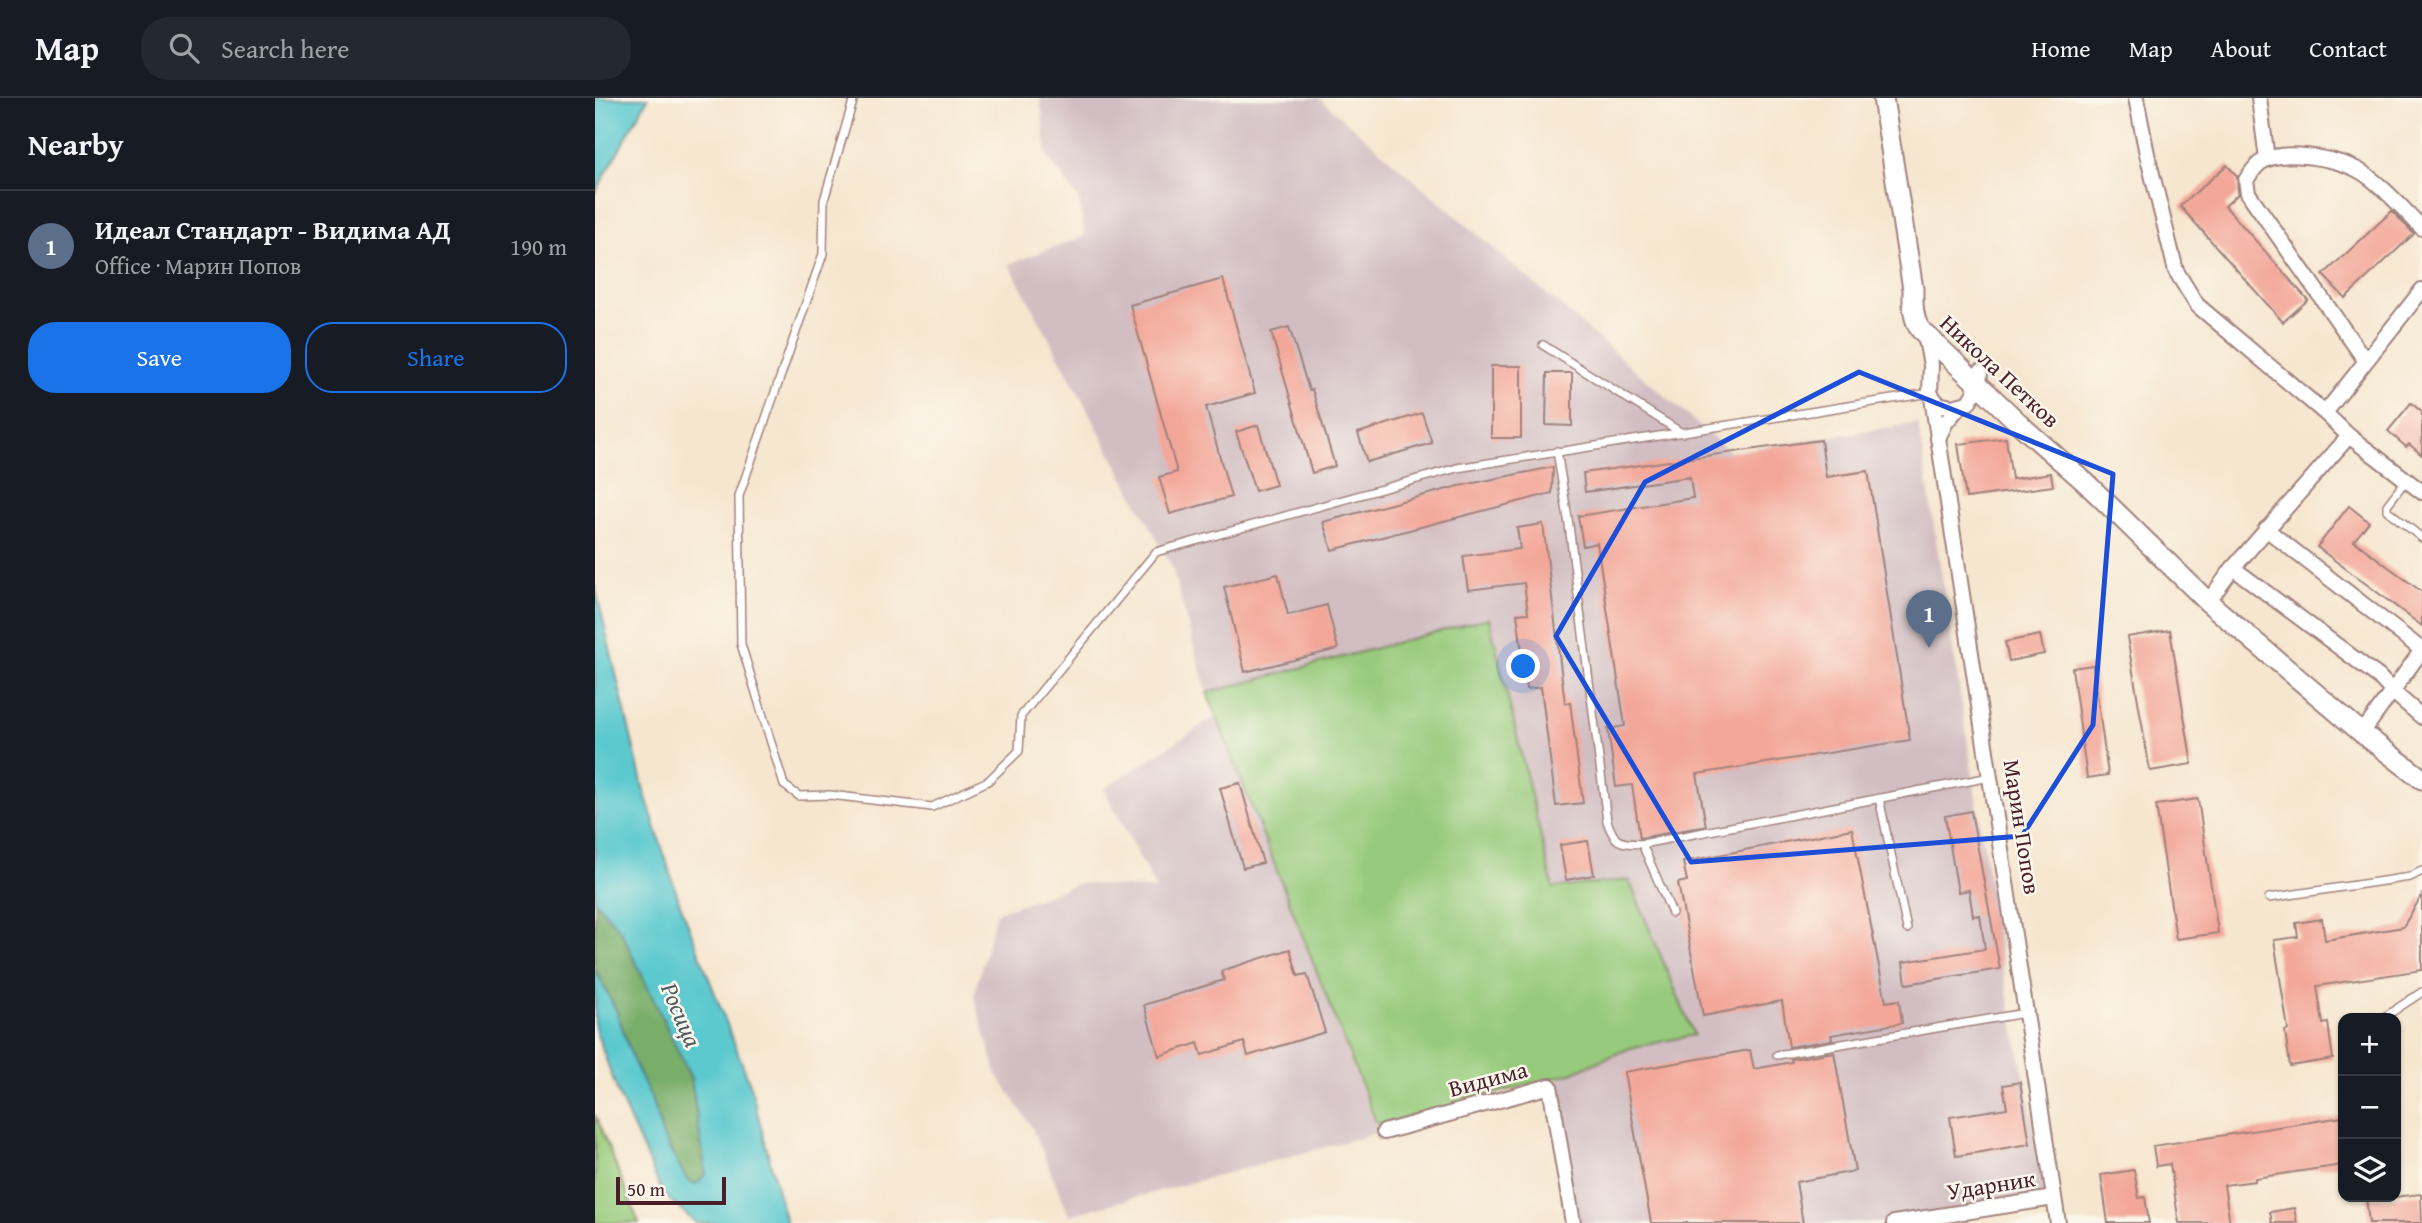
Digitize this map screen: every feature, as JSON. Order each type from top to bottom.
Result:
[{"type":"main road","points":[[1883,98],[1913,289]]},
{"type":"main road","name":"Никола Петков","points":[[1913,289],[1915,322],[1925,335],[1958,358]]},
{"type":"main road","name":"Никола Петков","points":[[1913,289],[1926,317],[1958,358],[1979,379],[2034,420],[2085,482],[2208,602],[2362,733],[2422,779]]},
{"type":"street","points":[[2136,98],[2176,271],[2197,305],[2349,436],[2422,492]]},
{"type":"street","points":[[2259,98],[2267,159]]},
{"type":"street","points":[[2365,360],[2248,192],[2246,180],[2258,164],[2267,159],[2290,154],[2323,159],[2357,169],[2422,228]]},
{"type":"street","points":[[2325,413],[2422,290]]},
{"type":"street","points":[[1925,335],[1931,372],[1931,396],[1944,406],[1960,406],[1973,398],[1979,379]]},
{"type":"street","points":[[1931,372],[1958,358]]},
{"type":"street","name":"Марин Попов","points":[[1931,396],[2058,1223]]},
{"type":"street","points":[[1938,438],[1946,422],[1960,406]]},
{"type":"street","points":[[2208,602],[2232,568],[2349,436]]},
{"type":"street","points":[[2266,529],[2422,650],[2362,733]]},
{"type":"street","points":[[2232,568],[2379,677],[2422,717]]},
{"type":"street","name":"Видима","points":[[1384,1132],[1550,1086],[1573,1223]]},
{"type":"street","name":"Ударник","points":[[1894,1223],[2054,1198]]},
{"type":"lane","points":[[855,98],[824,200],[823,254],[739,496],[741,644],[784,785],[799,796],[830,795],[932,807],[988,781],[1019,751],[1021,716],[1156,552],[1457,468],[1931,396]]},
{"type":"lane","points":[[1543,345],[1683,434]]},
{"type":"lane","points":[[1557,451],[1607,821],[1612,836],[1619,843],[1642,844],[1990,777]]},
{"type":"lane","points":[[2406,480],[2387,505],[2387,510],[2422,538]]},
{"type":"lane","points":[[1879,799],[1907,929]]},
{"type":"lane","points":[[1642,844],[1672,913]]},
{"type":"lane","points":[[2269,898],[2410,877],[2422,871]]},
{"type":"lane","points":[[2390,1013],[2422,992]]},
{"type":"lane","points":[[1777,1055],[2026,1013]]},
{"type":"highlighted area","points":[[1859,372],[2113,474],[2093,725],[2022,836],[1691,862],[1556,636],[1645,482]]},
{"type":"shaded area","points":[[1040,98],[1319,98],[1730,452],[1918,423],[2003,971],[2049,1202],[1897,1223],[1573,1223],[1550,1086],[1566,1075],[1630,1048],[1694,1034],[1553,889],[1489,618],[1207,693],[1172,567],[1009,264],[1085,236],[1079,200],[1047,156]]},
{"type":"shaded area","points":[[1216,716],[1378,1133],[1069,1215],[1032,1127],[996,1073],[974,996],[996,913],[1080,883],[1156,890],[1104,789]]},
{"type":"green space","points":[[1489,618],[1553,888],[1629,880],[1694,1035],[1630,1048],[1566,1075],[1377,1125],[1207,693]]},
{"type":"green space","points":[[595,901],[621,930],[691,1078],[706,1173],[698,1183],[692,1184],[685,1178],[663,1137],[651,1098],[633,1060],[616,1010],[595,969]]},
{"type":"green space","points":[[595,1115],[639,1223],[595,1223]]},
{"type":"water","points":[[595,98],[648,98],[595,193]]},
{"type":"water","name":"Росица","points":[[595,586],[644,791],[679,901],[750,1084],[786,1223],[696,1223],[663,1194],[619,1096],[595,1028],[595,969],[616,1010],[633,1060],[651,1098],[663,1137],[685,1177],[692,1184],[698,1183],[706,1173],[691,1078],[621,931],[595,901]]},
{"type":"building","points":[[2227,165],[2237,176],[2238,194],[2225,206],[2308,300],[2283,322],[2180,206]]},
{"type":"building","points":[[2392,211],[2414,234],[2345,298],[2323,275]]},
{"type":"building","points":[[1223,279],[1255,393],[1206,407],[1231,497],[1170,514],[1159,477],[1177,472],[1130,305]]},
{"type":"building","points":[[1289,327],[1309,390],[1312,389],[1335,466],[1312,473],[1271,332]]},
{"type":"building","points":[[1491,366],[1521,366],[1521,438],[1491,438]]},
{"type":"building","points":[[1547,373],[1572,373],[1572,426],[1546,425]]},
{"type":"building","points":[[2411,403],[2422,412],[2422,455],[2409,444],[2406,447],[2388,431]]},
{"type":"building","points":[[1422,413],[1432,443],[1367,462],[1358,433]]},
{"type":"building","points":[[1258,425],[1276,485],[1255,491],[1236,432]]},
{"type":"building","points":[[2006,438],[2012,479],[2051,473],[2053,486],[1966,498],[1958,444]]},
{"type":"building","points":[[1821,440],[1826,477],[1868,471],[1910,740],[1697,774],[1706,826],[1640,838],[1632,785],[1616,787],[1608,729],[1625,726],[1597,543],[1583,546],[1578,516],[1693,498],[1690,477],[1585,492],[1583,473]]},
{"type":"building","points":[[1553,467],[1552,493],[1332,550],[1323,522],[1459,486]]},
{"type":"building","points":[[2349,506],[2369,522],[2354,541],[2422,592],[2422,626],[2317,547]]},
{"type":"building","points":[[1543,524],[1565,703],[1570,702],[1583,803],[1556,806],[1541,687],[1527,689],[1517,614],[1528,613],[1524,583],[1468,590],[1463,556],[1520,549],[1517,528]]},
{"type":"building","points":[[1278,574],[1288,615],[1327,605],[1338,649],[1245,672],[1224,587]]},
{"type":"building","points":[[2170,630],[2192,764],[2150,771],[2127,637]]},
{"type":"building","points":[[2040,635],[2044,654],[2009,661],[2005,642]]},
{"type":"building","points":[[2093,665],[2108,775],[2087,778],[2072,668]]},
{"type":"building","points":[[1240,783],[1263,863],[1243,868],[1220,788]]},
{"type":"building","points":[[2198,799],[2218,933],[2176,939],[2156,805]]},
{"type":"building","points":[[1971,811],[2000,969],[1906,984],[1903,962],[1985,949],[1980,915],[1973,916],[1969,890],[1958,892],[1945,816]]},
{"type":"building","points":[[1852,829],[1886,1002],[1899,1000],[1902,1023],[1831,1035],[1832,1040],[1789,1047],[1782,1001],[1703,1016],[1678,883],[1687,881],[1683,862]]},
{"type":"building","points":[[1588,841],[1594,875],[1566,880],[1560,845]]},
{"type":"building","points":[[2422,895],[2422,970],[2317,986],[2323,1024],[2328,1023],[2333,1059],[2290,1066],[2285,1031],[2288,1029],[2274,940],[2298,937],[2296,923],[2322,919],[2325,940],[2403,927]]},
{"type":"building","points":[[1290,949],[1298,976],[1307,974],[1325,1032],[1248,1056],[1244,1042],[1202,1055],[1198,1043],[1159,1056],[1144,1005],[1224,980],[1221,971]]},
{"type":"building","points":[[1750,1050],[1754,1069],[1834,1052],[1855,1171],[1796,1182],[1803,1223],[1651,1223],[1624,1072]]},
{"type":"building","points":[[2020,1082],[2030,1144],[1956,1156],[1950,1117],[2007,1108],[2003,1085]]},
{"type":"building","points":[[2338,1118],[2338,1166],[2224,1185],[2230,1223],[2179,1223],[2170,1164],[2156,1166],[2153,1146]]},
{"type":"building","points":[[2134,1170],[2139,1198],[2145,1197],[2149,1223],[2108,1223],[2101,1175]]},
{"type":"building","points":[[2421,1194],[2422,1223],[2369,1223],[2367,1202],[2401,1202],[2401,1196]]},
{"type":"building","points":[[2294,1208],[2297,1223],[2272,1223],[2270,1212]]},
{"type":"place","name":"Идеал Стандарт - Видима АД","points":[[1929,648]]}]
